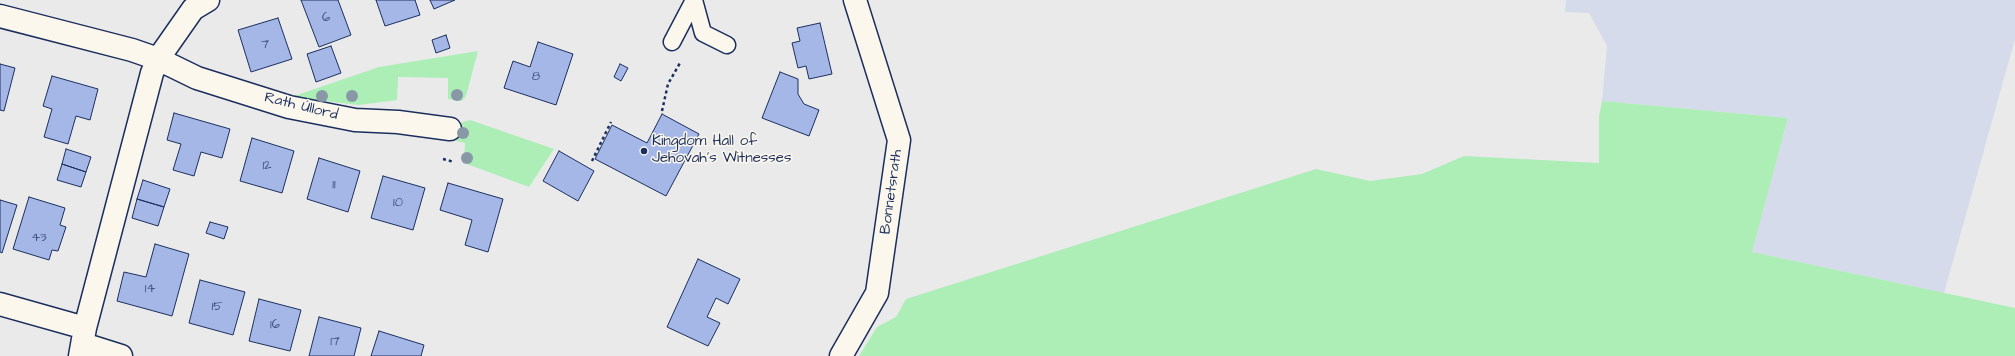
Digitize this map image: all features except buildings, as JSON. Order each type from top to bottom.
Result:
[{"type":"street","name":"Rath Úllord","points":[[8,0],[7,18],[132,50],[158,59],[197,78],[289,107],[355,120],[398,122],[450,129]]},
{"type":"street","name":"Bonnetsrath","points":[[841,356],[877,292],[899,140],[855,0]]},
{"type":"street","points":[[83,343],[152,73],[158,59],[196,3]]},
{"type":"street","points":[[0,304],[83,343],[121,356]]},
{"type":"lane","points":[[672,42],[694,0]]},
{"type":"lane","points":[[694,0],[703,33],[727,45]]},
{"type":"path","points":[[592,161],[612,122]]},
{"type":"path","points":[[443,159],[454,162]]},
{"type":"shaded area","points":[[1566,0],[2015,0],[2015,39],[1944,293],[1752,252],[1788,118],[1602,101],[1607,46],[1589,13],[1565,12]]},
{"type":"green space","points":[[478,51],[466,96],[462,101],[448,99],[448,78],[398,77],[397,100],[359,105],[291,97],[379,67]]},
{"type":"green space","points":[[1602,101],[1788,118],[1752,252],[2015,308],[2015,356],[859,356],[877,327],[896,317],[906,299],[1316,169],[1370,181],[1422,174],[1464,156],[1599,163],[1599,116]]},
{"type":"green space","points":[[470,120],[554,149],[529,187],[464,163],[465,143],[456,141],[460,123]]},
{"type":"place","name":"Kingdom Hall of Jehovah's Witnesses","points":[[644,151]]}]
